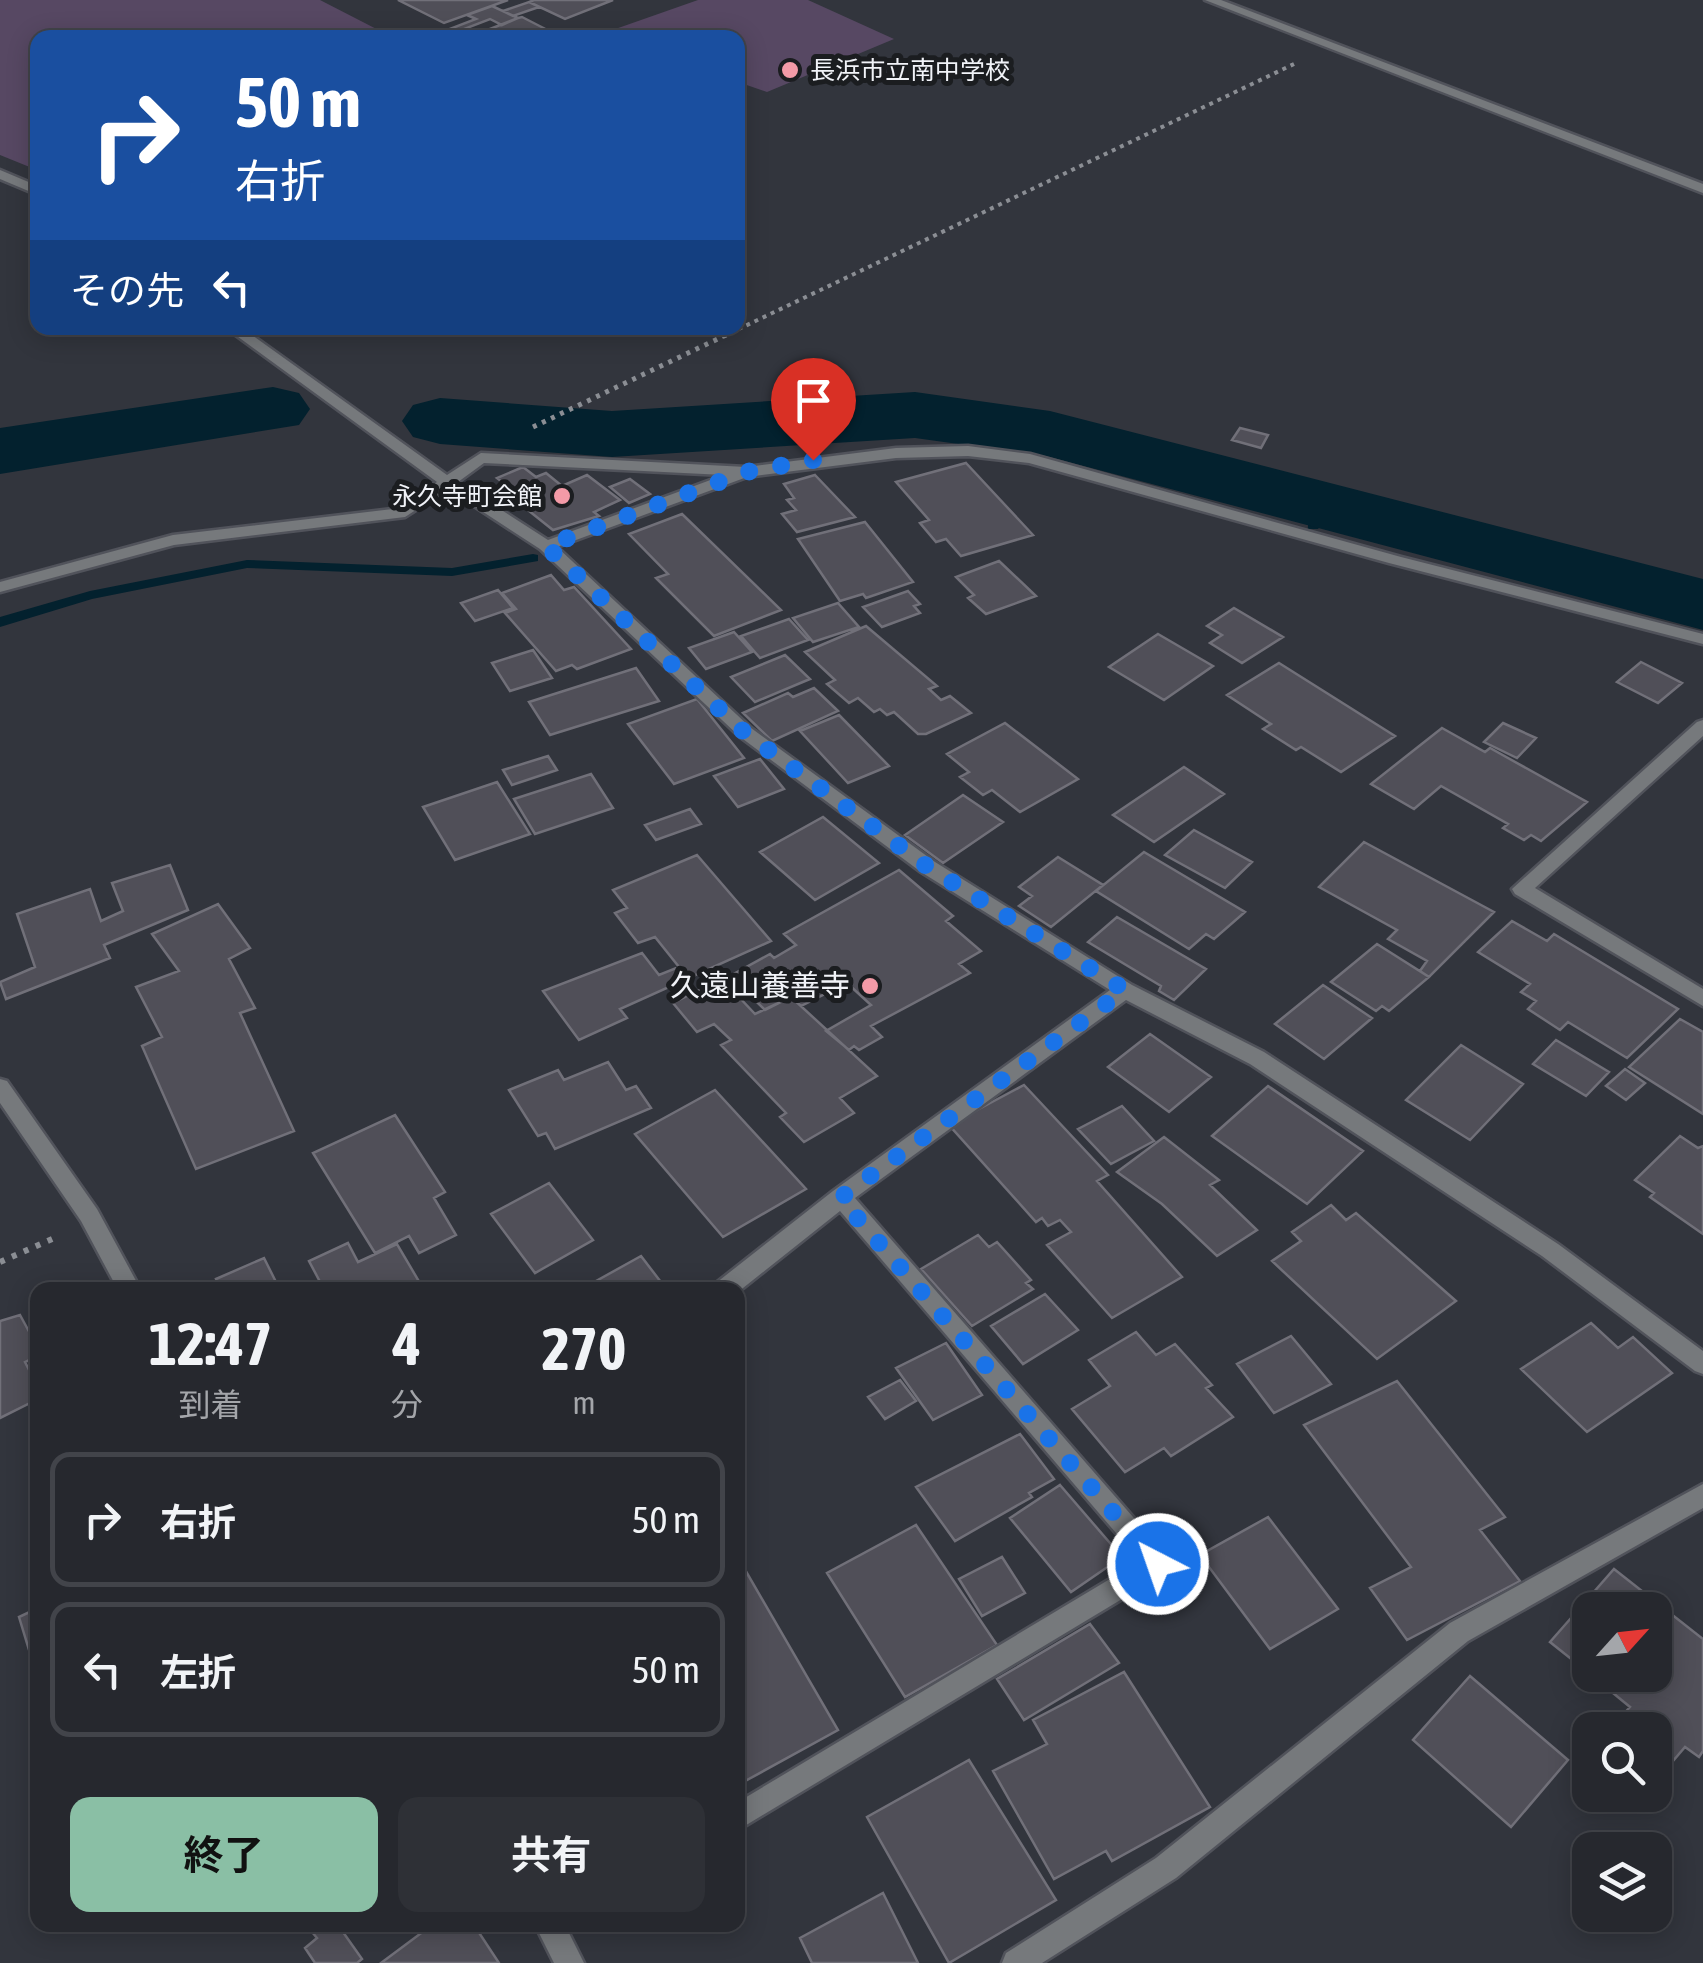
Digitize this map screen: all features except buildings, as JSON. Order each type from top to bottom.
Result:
[{"type":"street","points":[[1211,0],[1703,189]]},
{"type":"street","points":[[0,174],[30,187]]},
{"type":"street","points":[[244,335],[449,482],[546,546],[744,732],[928,867],[1125,990],[1257,1058],[1550,1250],[1703,1364]]},
{"type":"street","points":[[0,587],[174,540],[405,512],[481,458],[746,472],[896,453],[968,451],[1030,459],[1394,560],[1703,639]]},
{"type":"street","points":[[546,546],[746,472]]},
{"type":"street","points":[[1703,726],[1522,889],[1703,999]]},
{"type":"street","points":[[734,1282],[840,1198],[1125,990]]},
{"type":"street","points":[[0,1087],[92,1221],[126,1282]]},
{"type":"street","points":[[745,1814],[1158,1564],[840,1198]]},
{"type":"street","points":[[1016,1963],[1166,1868],[1459,1632],[1703,1495]]},
{"type":"street","points":[[556,1932],[570,1963]]},
{"type":"path","points":[[745,324],[1331,47]]},
{"type":"path","points":[[558,413],[723,335]]},
{"type":"path","points":[[0,1262],[92,1221]]},
{"type":"shaded area","points":[[0,0],[320,0],[378,30],[30,30],[30,167],[0,155]]},
{"type":"shaded area","points":[[698,0],[808,0],[894,39],[767,92],[745,84],[745,30],[613,30]]},
{"type":"waterway","points":[[0,451],[273,409]]},
{"type":"waterway","points":[[440,421],[612,434],[915,415],[1050,434],[1703,605]]},
{"type":"waterway","points":[[1313,526],[1328,508]]},
{"type":"waterway","points":[[0,622],[90,595],[247,564],[452,572],[533,558]]},
{"type":"place","name":"長浜市立南中学校","points":[[790,70]]},
{"type":"place","name":"永久寺町会館","points":[[562,496]]},
{"type":"place","name":"久遠山養善寺","points":[[870,986]]},
{"type":"route","points":[[813,460],[746,472],[546,546],[744,732],[928,867],[1125,990],[840,1198],[1158,1564]]}]
